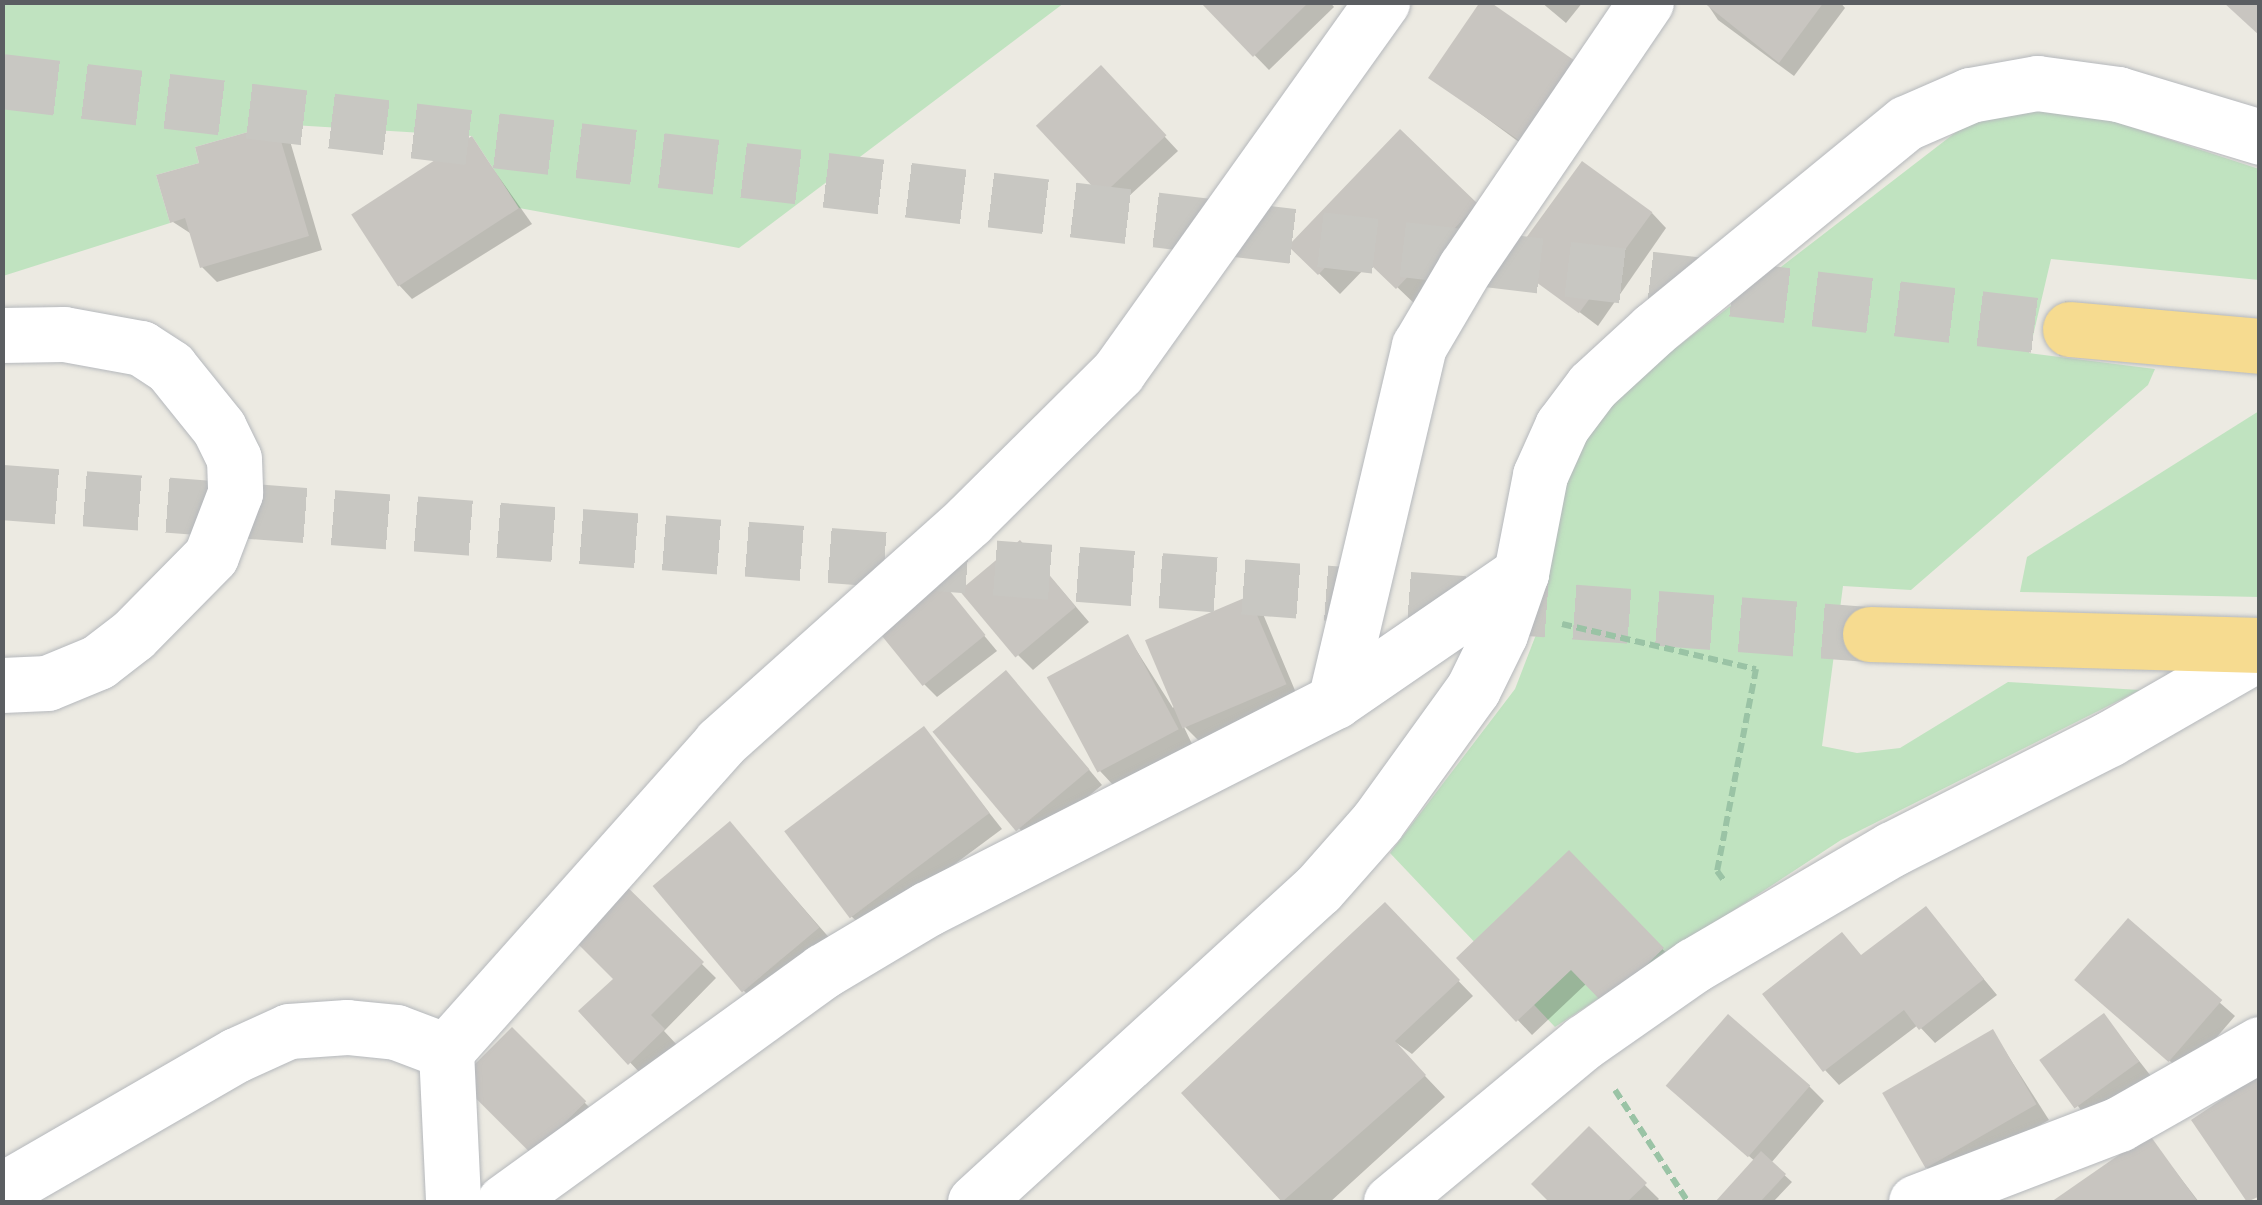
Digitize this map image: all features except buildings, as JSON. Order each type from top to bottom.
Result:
[{"type":"highway","points":[[2070,329],[2260,346]]},
{"type":"highway","points":[[1870,634],[2260,648]]},
{"type":"street","points":[[453,1202],[446,1051],[720,743],[970,520],[1118,372],[1382,2]]},
{"type":"street","points":[[1335,701],[1420,346],[1646,2]]},
{"type":"street","points":[[975,1202],[1318,890],[1433,748],[1473,689],[1514,594],[1540,475],[1562,426],[1592,386],[1906,123],[1970,95],[2037,83],[2118,94],[2260,136]]},
{"type":"street","points":[[2,335],[64,334],[142,348],[170,367],[210,414],[234,458],[235,493],[211,556],[133,636],[98,662],[48,683],[2,685]]},
{"type":"street","points":[[504,1202],[838,962],[927,909],[1335,701],[1514,594]]},
{"type":"street","points":[[1391,1202],[1584,1042],[1758,928],[2260,648]]},
{"type":"street","points":[[2,1190],[147,1103],[289,1031],[396,1032],[446,1051]]},
{"type":"street","points":[[1916,1202],[2120,1124],[2260,1044]]},
{"type":"path","points":[[1514,594],[1756,670],[1717,871],[1758,928]]},
{"type":"path","points":[[1584,1042],[1688,1202]]},
{"type":"green space","points":[[3,3],[1064,3],[739,248],[519,208],[472,136],[276,124],[195,147],[199,163],[156,175],[170,223],[3,276]]},
{"type":"green space","points":[[2042,109],[2082,111],[2259,169],[2259,280],[2051,259],[2029,353],[2155,369],[2148,385],[1911,590],[1843,586],[1822,746],[1857,753],[1900,748],[2008,682],[2140,690],[1841,840],[1555,1027],[1390,853],[1515,689],[1542,619],[1556,510],[1575,451],[1605,409],[1651,367],[1960,129],[1993,115]]},
{"type":"green space","points":[[2259,411],[2259,597],[2020,592],[2027,557]]},
{"type":"tunnel","points":[[2,81],[2070,329]]},
{"type":"tunnel","points":[[2,492],[1870,634]]}]
